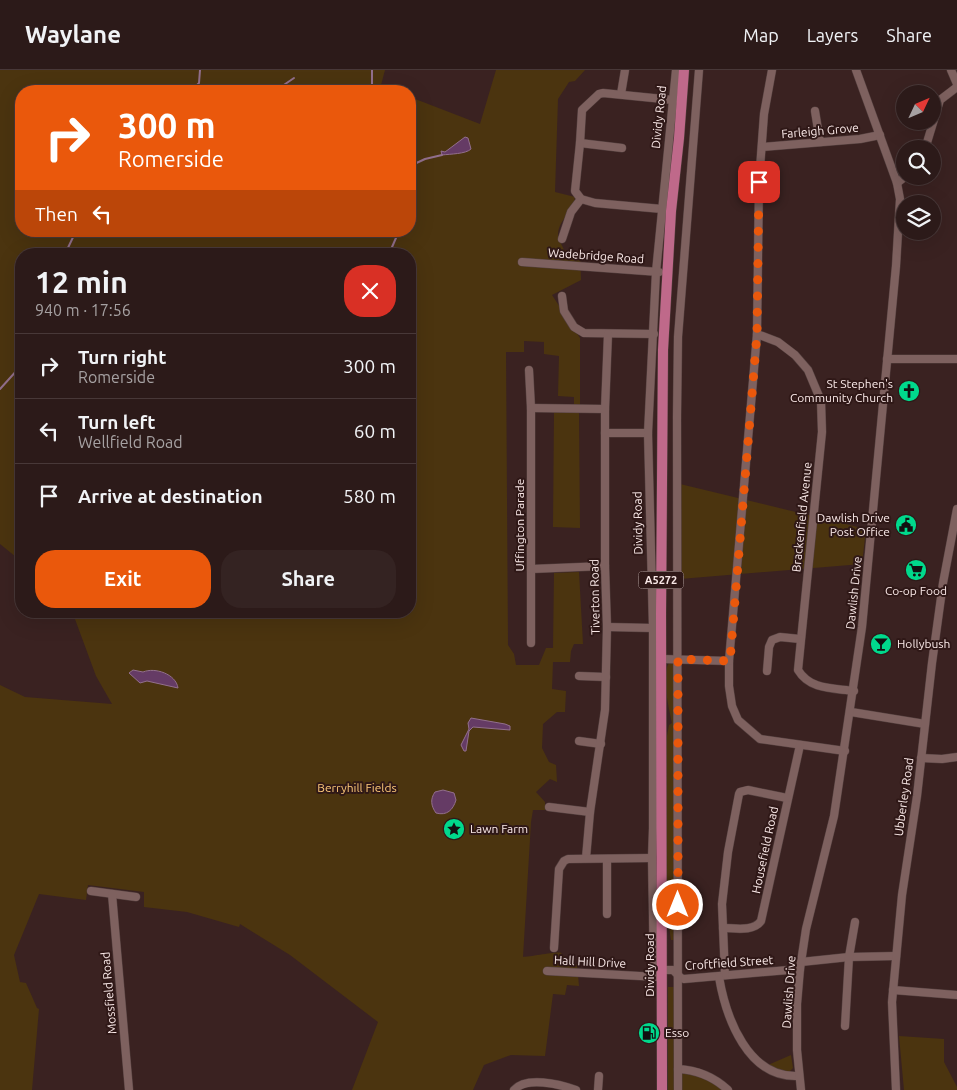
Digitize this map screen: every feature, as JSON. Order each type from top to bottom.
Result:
[{"type":"main road","name":"Dividy Road","points":[[662,1090],[659,974],[663,350],[668,272],[666,210],[680,138],[684,70]]},
{"type":"street","points":[[621,94],[625,70]]},
{"type":"street","name":"Dividy Road","points":[[659,974],[652,858],[654,828],[653,628],[648,433],[656,272],[666,210],[676,70]]},
{"type":"street","points":[[678,1090],[678,337],[699,70]]},
{"type":"street","points":[[772,70],[764,114],[759,191],[757,334],[730,661],[731,697],[732,706],[738,720],[760,739],[844,751]]},
{"type":"street","name":"Dawlish Drive","points":[[856,70],[896,180]]},
{"type":"street","points":[[928,140],[940,100],[957,85],[951,70]]},
{"type":"street","points":[[673,100],[621,94],[599,94],[582,110],[575,190],[581,199],[595,203],[687,212]]},
{"type":"street","points":[[815,111],[820,142]]},
{"type":"street","name":"Farleigh Grove","points":[[762,147],[860,139],[880,135]]},
{"type":"street","points":[[580,143],[622,148]]},
{"type":"street","name":"Dawlish Drive","points":[[801,1090],[797,1004],[801,966],[806,929],[834,816],[854,691],[863,618],[896,266],[900,199],[897,185]]},
{"type":"street","points":[[562,239],[571,212],[581,199]]},
{"type":"street","name":"Wadebridge Road","points":[[522,262],[668,272]]},
{"type":"street","points":[[562,296],[564,311],[574,327],[584,333],[654,334]]},
{"type":"street","name":"Tiverton Road","points":[[586,858],[590,812],[602,744],[605,710],[607,627],[605,409],[608,334]]},
{"type":"street","name":"Brackenfield Avenue","points":[[757,334],[778,342],[795,355],[808,370],[821,401],[822,432],[798,670],[802,678],[813,685],[854,691]]},
{"type":"street","points":[[887,359],[957,360]]},
{"type":"street","name":"Uffington Parade","points":[[529,370],[531,408],[531,643]]},
{"type":"street","points":[[531,408],[605,409]]},
{"type":"street","points":[[605,433],[648,433]]},
{"type":"street","name":"Ubberley Road","points":[[896,1090],[892,1027],[893,990],[902,895],[917,796],[924,724],[943,583],[957,509]]},
{"type":"street","points":[[531,569],[605,566]]},
{"type":"street","points":[[607,627],[653,628]]},
{"type":"street","points":[[767,671],[769,647],[772,640],[780,637],[800,640]]},
{"type":"street","points":[[662,659],[730,661]]},
{"type":"street","points":[[579,676],[606,677]]},
{"type":"street","points":[[851,712],[924,724]]},
{"type":"street","points":[[579,741],[602,744]]},
{"type":"street","name":"Housefield Road","points":[[723,928],[749,928],[758,925],[760,921],[800,744]]},
{"type":"street","points":[[921,758],[942,759],[957,757]]},
{"type":"street","points":[[788,798],[748,790],[739,794],[728,852],[722,904],[722,976],[725,1006],[740,1039],[750,1053],[763,1066],[775,1074],[788,1077],[799,1076]]},
{"type":"street","points":[[558,808],[560,799]]},
{"type":"street","points":[[549,807],[590,812]]},
{"type":"street","points":[[554,948],[559,868],[564,861],[586,858],[652,858]]},
{"type":"street","points":[[607,859],[607,914]]},
{"type":"street","points":[[91,891],[136,897]]},
{"type":"street","name":"Mossfield Road","points":[[112,894],[129,1090]]},
{"type":"street","points":[[845,1026],[849,957],[855,922]]},
{"type":"street","name":"Croftfield Street","points":[[659,974],[673,970],[684,979],[801,966],[849,957],[896,956]]},
{"type":"street","name":"Hall Hill Drive","points":[[547,971],[659,974]]},
{"type":"street","points":[[893,990],[957,995]]},
{"type":"street","points":[[678,1069],[700,1073],[718,1082],[728,1090]]},
{"type":"street","points":[[514,1090],[518,1085],[528,1082],[576,1090]]},
{"type":"green space","name":"Berryhill Fields","points":[[0,70],[385,70],[381,85],[15,85],[15,237],[416,237],[416,99],[480,124],[496,70],[585,70],[575,81],[569,82],[558,99],[555,192],[575,197],[558,234],[564,250],[580,252],[581,280],[552,295],[580,338],[580,405],[574,405],[574,397],[558,396],[559,356],[544,354],[544,342],[524,341],[524,352],[506,352],[508,645],[514,654],[516,665],[539,665],[546,648],[553,648],[554,573],[579,572],[583,644],[574,644],[570,662],[553,662],[552,689],[566,691],[565,712],[557,712],[543,724],[542,748],[549,762],[556,765],[557,782],[550,779],[536,792],[545,802],[545,810],[533,810],[531,822],[523,957],[561,953],[570,963],[577,964],[579,986],[567,985],[565,995],[553,994],[545,1056],[511,1055],[484,1065],[473,1090],[352,1090],[378,1022],[290,955],[240,924],[239,927],[187,912],[144,907],[144,892],[88,885],[86,900],[39,894],[14,955],[20,982],[26,983],[39,1009],[32,1090],[0,1090],[0,685],[25,697],[112,704],[96,676],[75,618],[416,618],[416,248],[15,248],[15,556],[0,544]]},
{"type":"green space","points":[[554,412],[579,413],[580,528],[553,527]]},
{"type":"green space","points":[[680,484],[866,529],[862,564],[680,579]]},
{"type":"green space","points":[[669,663],[675,664],[676,940],[671,940],[667,914],[666,741],[669,725],[672,723],[666,684]]},
{"type":"green space","points":[[668,987],[675,987],[676,1090],[668,1090]]},
{"type":"green space","points":[[899,1036],[944,1039],[944,1062],[957,1090],[904,1090]]},
{"type":"green space","points":[[791,1055],[793,1068],[788,1073],[768,1065]]},
{"type":"green space","points":[[678,1069],[687,1070],[728,1090],[678,1090]]},
{"type":"shaded area","points":[[465,137],[468,138],[471,149],[469,151],[442,155],[441,151],[445,152]]},
{"type":"shaded area","points":[[133,670],[143,672],[153,670],[169,675],[178,688],[147,681],[140,683],[129,673]]},
{"type":"shaded area","points":[[471,718],[505,724],[510,726],[510,730],[473,727],[469,731],[466,751],[464,751],[461,745],[469,729],[468,723]]},
{"type":"shaded area","points":[[443,790],[454,793],[456,800],[453,807],[446,813],[436,813],[432,805],[432,797],[435,792]]},
{"type":"waterway","points":[[197,85],[199,83],[200,70]]},
{"type":"waterway","points":[[372,70],[372,85]]},
{"type":"waterway","points":[[284,85],[294,78]]},
{"type":"waterway","points":[[416,163],[442,155]]},
{"type":"waterway","points":[[68,248],[73,237]]},
{"type":"waterway","points":[[392,248],[396,237]]},
{"type":"waterway","points":[[0,389],[15,372]]},
{"type":"place","name":"St Stephen's Community Church","points":[[909,391]]},
{"type":"place","name":"Dawlish Drive Post Office","points":[[906,525]]},
{"type":"place","name":"Co-op Food","points":[[916,570]]},
{"type":"place","name":"Hollybush","points":[[881,644]]},
{"type":"place","name":"Lawn Farm","points":[[454,829]]},
{"type":"place","name":"Esso","points":[[649,1033]]},
{"type":"route","points":[[678,905],[678,659],[730,661],[757,334],[759,182]]}]
